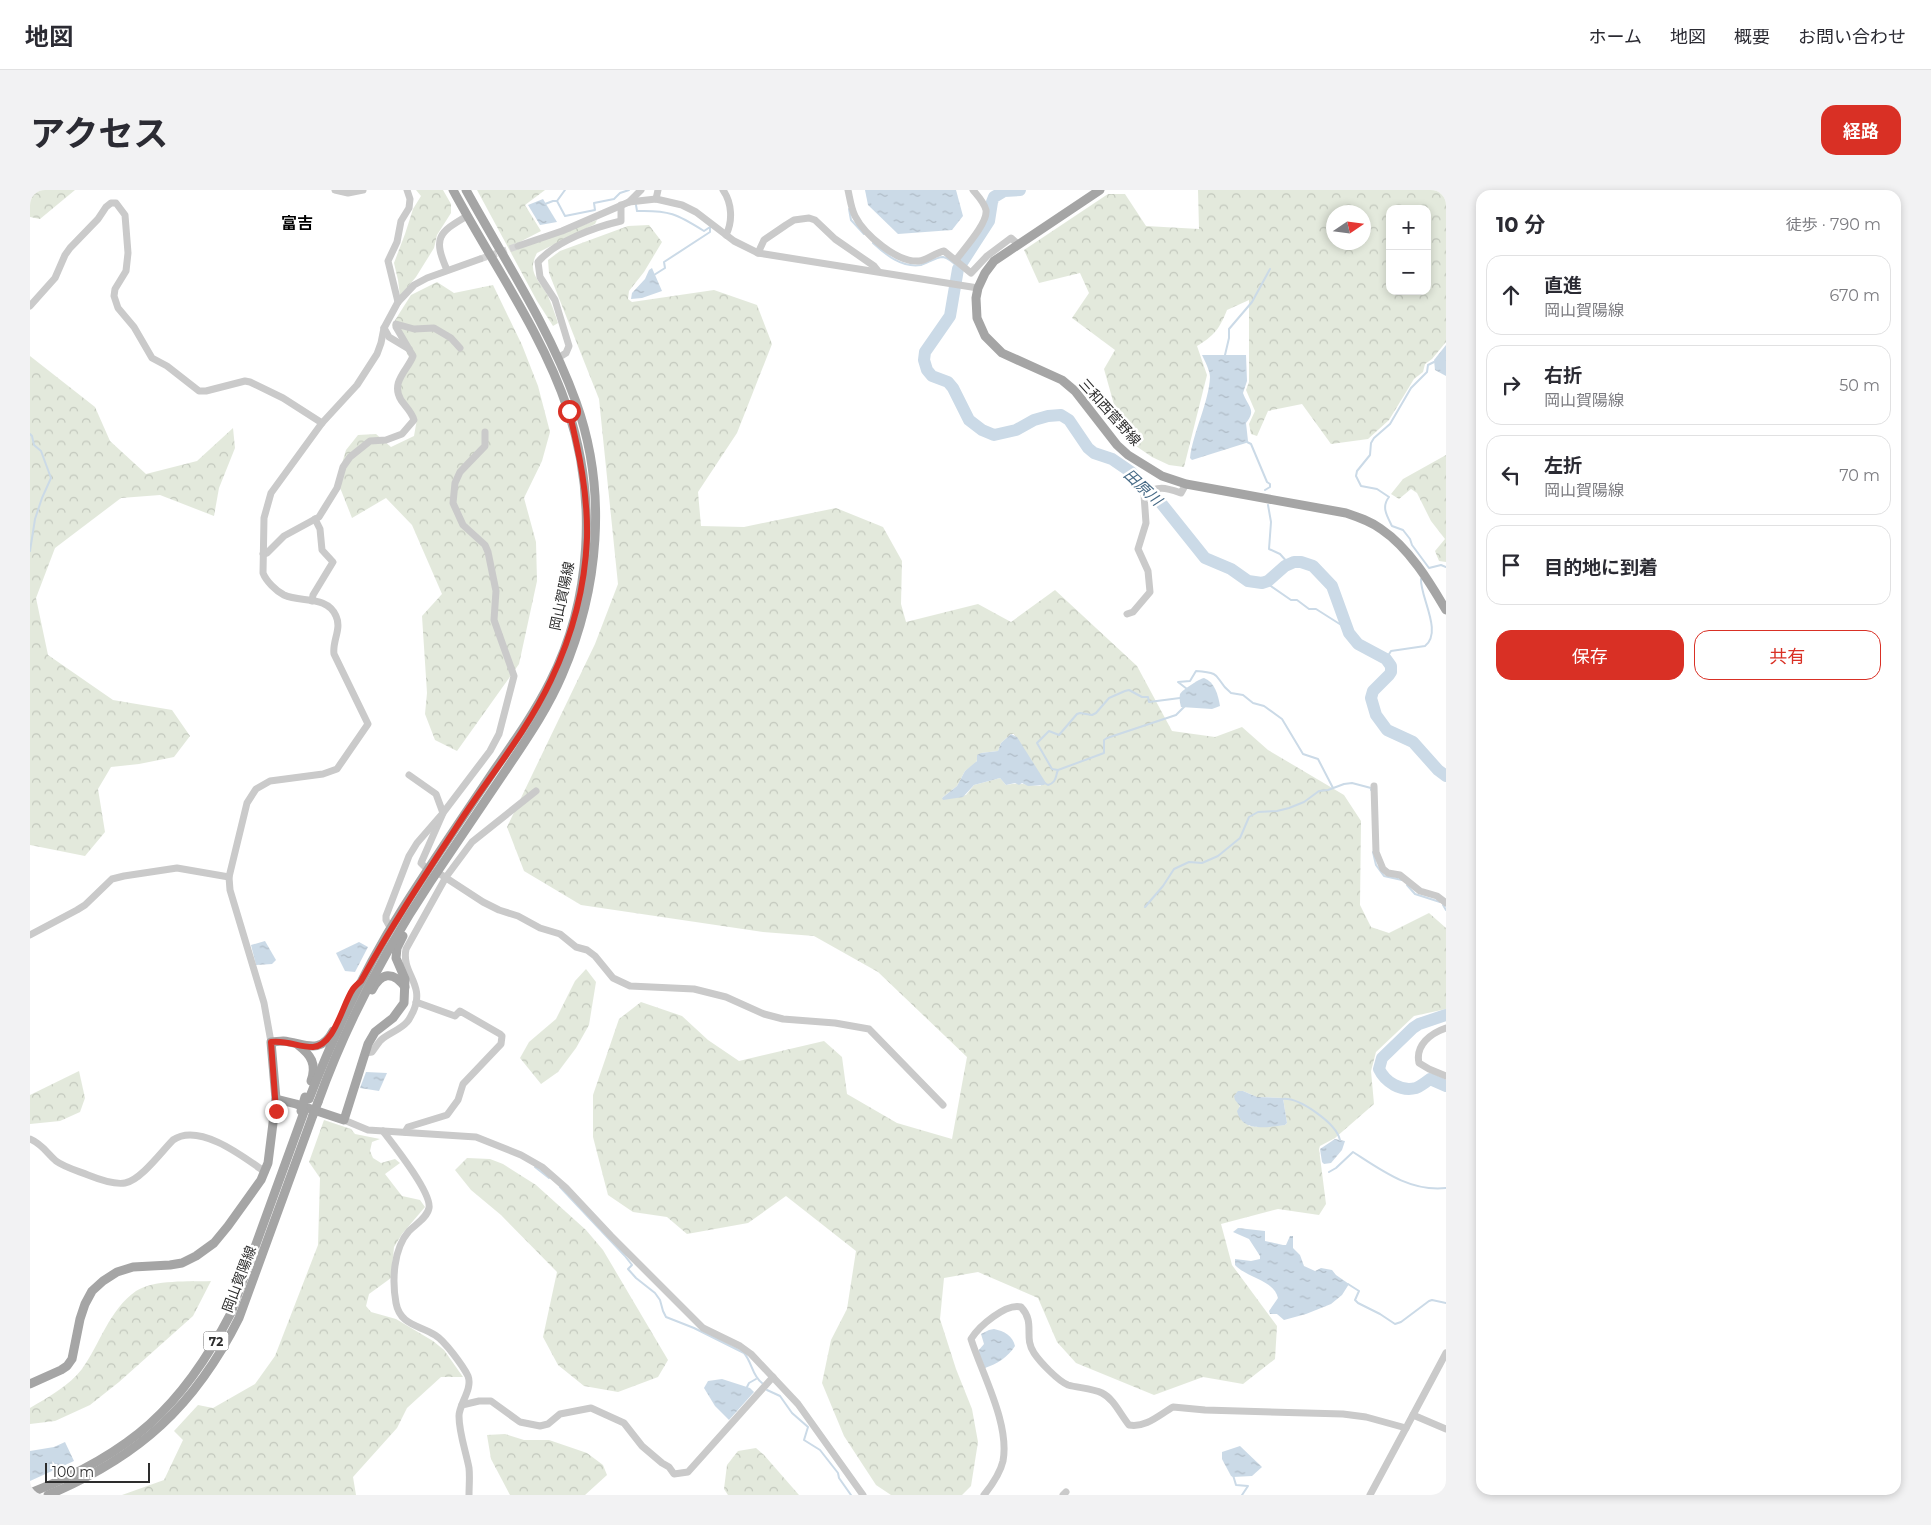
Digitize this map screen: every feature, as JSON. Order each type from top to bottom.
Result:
[{"type":"main road","name":"岡山賀陽線","points":[[48,1495],[93,1474],[121,1458],[168,1420],[205,1377],[224,1347],[239,1318],[310,1099],[338,1029],[361,981],[428,870],[529,720],[551,681],[566,644],[575,614],[584,570],[587,537],[586,498],[580,455],[569,411],[551,365],[536,334],[453,190]]},
{"type":"main road","name":"岡山賀陽線","points":[[310,1099],[336,1054],[386,954],[431,880],[531,733],[550,699],[573,647],[591,579],[596,540],[595,495],[589,452],[576,404],[558,358],[466,190]]},
{"type":"main road","name":"三和西菅野線","points":[[1100,190],[1018,244],[994,262],[985,273],[978,288],[976,298],[977,318],[990,344],[1002,354],[1062,380],[1075,391],[1128,455],[1162,476],[1186,484],[1323,508],[1366,520],[1381,529],[1396,542],[1425,578],[1446,610]]},
{"type":"main road","name":"岡山賀陽線","points":[[344,1120],[365,1053],[375,1032],[399,1012],[404,1003],[405,980],[396,958],[397,948],[419,910],[431,880]]},
{"type":"main road","name":"岡山賀陽線","points":[[336,1054],[348,1039],[375,985],[382,977],[395,976],[405,987]]},
{"type":"main road","name":"岡山賀陽線","points":[[271,1042],[283,1041],[314,1047],[324,1043],[331,1035],[353,988],[361,981]]},
{"type":"main road","points":[[30,1384],[61,1370],[72,1359],[85,1304],[92,1292],[103,1281],[125,1269],[170,1266],[182,1263],[214,1243],[228,1226],[265,1172],[268,1163],[276,1099],[271,1042]]},
{"type":"main road","name":"岡山賀陽線","points":[[298,1045],[312,1059],[314,1066],[310,1099]]},
{"type":"main road","points":[[276,1099],[344,1120]]},
{"type":"main road","name":"岡山賀陽線","points":[[30,1493],[90,1466],[136,1435],[161,1414],[197,1372],[231,1313],[299,1127],[306,1113]]},
{"type":"street","points":[[335,190],[348,193],[363,190]]},
{"type":"street","points":[[398,302],[388,261],[396,242],[401,221],[409,208],[410,199],[407,190]]},
{"type":"street","points":[[629,202],[641,190]]},
{"type":"street","points":[[656,199],[658,190]]},
{"type":"street","points":[[723,190],[729,201],[731,226],[726,235]]},
{"type":"street","points":[[848,190],[852,211],[860,225],[895,255],[920,261],[944,251],[970,273],[993,251],[1011,238],[1018,244]]},
{"type":"street","points":[[959,263],[984,222],[986,215],[986,209],[982,201],[972,190]]},
{"type":"street","points":[[518,246],[562,231],[629,202],[656,199],[682,205],[696,212],[734,241],[758,252],[831,266],[978,288]]},
{"type":"street","points":[[30,306],[55,278],[70,248],[98,219],[106,207],[111,203],[116,203],[125,216],[128,253],[126,272],[115,289],[115,302],[134,327],[152,358],[167,366],[200,391],[250,382],[283,398],[322,423]]},
{"type":"street","points":[[558,358],[566,353],[569,346],[555,300],[540,277],[538,262],[555,247],[605,225],[621,222],[621,205]]},
{"type":"street","points":[[447,270],[439,252],[440,238],[448,228],[467,216]]},
{"type":"street","points":[[758,252],[764,240],[786,224],[794,220],[809,218],[815,220],[835,239],[874,266],[878,272]]},
{"type":"street","points":[[271,1042],[264,1003],[230,890],[229,877],[247,803],[256,789],[270,781],[323,774],[337,770],[367,728],[367,719],[334,654],[333,650],[339,624],[336,616],[327,605],[282,594],[265,578],[263,573],[263,554],[265,510],[271,493],[322,423],[357,385],[366,371],[379,348],[384,328],[398,302],[414,285],[480,258]]},
{"type":"street","points":[[263,554],[284,536],[319,517],[337,488],[343,467],[350,457],[370,441],[386,440],[402,434],[412,424],[414,420],[413,415],[400,398],[398,390],[402,373],[412,359],[409,349],[396,327],[398,323],[405,328],[434,328],[451,338],[460,348]]},
{"type":"street","points":[[384,328],[389,337],[409,349]]},
{"type":"street","points":[[391,929],[386,916],[409,856],[417,842],[443,814],[490,751],[499,734],[514,676],[494,620],[496,586],[488,552],[485,546],[463,525],[453,503],[455,483],[460,472],[484,446],[485,432]]},
{"type":"street","points":[[1127,614],[1133,612],[1150,592],[1148,571],[1138,549],[1146,523],[1144,495],[1152,489],[1162,487],[1181,493],[1186,484]]},
{"type":"street","points":[[312,601],[313,595],[333,562],[322,550],[320,529],[315,519]]},
{"type":"street","points":[[409,775],[436,794],[443,814],[421,864],[428,870]]},
{"type":"street","points":[[1374,786],[1376,852],[1383,869],[1388,873],[1400,875],[1420,891],[1437,896],[1446,903]]},
{"type":"street","points":[[365,1053],[372,1052],[381,1039],[408,1022],[416,1002],[415,983],[406,967],[404,958],[406,949],[446,877],[472,842],[536,791]]},
{"type":"street","points":[[30,935],[77,910],[112,880],[124,876],[177,868],[229,877]]},
{"type":"street","points":[[438,872],[483,902],[518,916],[540,928],[560,934],[576,947],[587,950],[595,956],[613,978],[630,986],[694,989],[726,997],[764,1014],[783,1019],[835,1023],[869,1029],[943,1105]]},
{"type":"street","points":[[405,1132],[408,1127],[447,1115],[458,1100],[464,1084],[501,1044],[500,1034],[460,1011],[455,1016],[416,1002]]},
{"type":"street","points":[[1446,1028],[1428,1038],[1420,1046],[1417,1056],[1419,1063],[1429,1070],[1446,1076]]},
{"type":"street","points":[[344,1120],[368,1130],[476,1137],[521,1155],[542,1167],[566,1188],[610,1236],[703,1328],[740,1346],[772,1377],[798,1404],[863,1495]]},
{"type":"street","points":[[383,1131],[418,1181],[429,1202],[426,1214],[405,1236],[397,1258],[394,1285],[398,1312],[403,1319],[435,1335],[446,1345],[468,1378],[468,1390],[458,1415],[470,1471],[469,1495]]},
{"type":"street","points":[[30,1138],[41,1144],[57,1161],[96,1178],[114,1183],[126,1183],[133,1179],[143,1172],[173,1140],[179,1136],[188,1135],[209,1138],[225,1145],[265,1172]]},
{"type":"street","points":[[984,1495],[1001,1467],[1002,1441],[992,1390],[978,1362],[971,1339],[993,1317],[1014,1305],[1021,1307],[1029,1319],[1028,1343],[1034,1353],[1056,1377],[1065,1384],[1101,1392],[1110,1398],[1129,1424],[1144,1425],[1173,1407],[1179,1406],[1205,1410],[1343,1414],[1366,1417],[1406,1428]]},
{"type":"street","points":[[1370,1495],[1446,1353]]},
{"type":"street","points":[[462,1405],[478,1401],[491,1401],[520,1422],[540,1426],[548,1424],[560,1414],[592,1408],[624,1423],[642,1446],[662,1463],[670,1467],[674,1474],[688,1472],[772,1377]]},
{"type":"street","points":[[1412,1415],[1446,1429]]},
{"type":"green space","points":[[30,190],[75,190],[40,219],[30,217]]},
{"type":"green space","points":[[416,190],[443,190],[451,204],[451,213],[437,235],[434,248],[416,277],[400,296],[394,263],[413,209],[421,196]]},
{"type":"green space","points":[[477,190],[545,190],[525,205],[541,231],[516,244],[518,249],[597,220],[595,224],[537,253],[534,260],[535,276],[548,296],[558,323],[553,326],[537,301]]},
{"type":"green space","points":[[1198,190],[1446,190],[1446,342],[1432,359],[1425,364],[1423,372],[1414,379],[1389,420],[1368,439],[1331,444],[1302,404],[1268,411],[1257,436],[1251,434],[1249,424],[1255,411],[1246,390],[1249,382],[1249,300],[1227,310],[1216,331],[1197,346],[1207,375],[1184,467],[1169,465],[1152,457],[1122,433],[1104,369],[1115,350],[1072,318],[1089,293],[1080,273],[1039,283],[1024,250],[1108,194],[1125,194],[1146,226],[1199,229]]},
{"type":"green space","points":[[649,225],[662,242],[644,272],[629,291],[628,299],[632,302],[714,290],[757,305],[772,344],[737,433],[698,492],[701,526],[744,527],[836,508],[883,527],[902,561],[901,604],[906,622],[978,604],[1011,622],[1055,590],[1137,666],[1172,731],[1215,737],[1242,727],[1268,750],[1344,795],[1361,821],[1360,905],[1371,927],[1389,933],[1429,913],[1446,928],[1446,1009],[1414,1016],[1376,1052],[1371,1071],[1374,1104],[1335,1138],[1320,1146],[1326,1204],[1319,1215],[1278,1209],[1221,1224],[1232,1265],[1277,1326],[1275,1359],[1243,1384],[1203,1377],[1154,1395],[1076,1363],[1057,1342],[1038,1298],[978,1272],[944,1278],[940,1319],[956,1369],[972,1409],[978,1442],[971,1486],[962,1495],[891,1495],[876,1485],[844,1436],[822,1383],[831,1340],[847,1309],[856,1251],[786,1196],[748,1223],[687,1234],[667,1217],[633,1212],[608,1195],[593,1137],[593,1095],[619,1019],[641,1002],[682,1016],[708,1040],[739,1061],[824,1041],[842,1057],[847,1094],[897,1123],[952,1139],[967,1057],[878,972],[814,936],[763,932],[581,905],[524,871],[507,827],[595,644],[618,584],[599,399],[549,273],[548,260],[560,251],[628,226]],"holes":[[[1011,734],[1014,734],[1041,786],[1006,785],[1000,778],[974,785],[966,795],[942,798],[957,786],[965,771],[975,764],[981,753],[998,751],[1001,743]],[[1243,1091],[1257,1097],[1283,1098],[1287,1123],[1285,1125],[1261,1127],[1249,1126],[1239,1108]]]},
{"type":"green space","points":[[437,282],[454,293],[493,285],[522,345],[538,386],[550,432],[542,461],[524,498],[536,542],[537,581],[519,664],[457,751],[435,740],[425,714],[427,693],[422,616],[442,594],[412,525],[386,498],[352,518],[337,480],[346,450],[358,435],[376,434],[391,447],[414,436],[417,419],[405,403],[401,391],[401,385],[410,359],[392,325],[411,295]]},
{"type":"green space","points":[[30,356],[95,407],[110,441],[146,474],[197,461],[233,428],[235,448],[219,488],[214,516],[160,495],[121,498],[55,548],[36,598],[48,655],[113,700],[172,710],[190,736],[174,757],[111,767],[98,789],[105,832],[85,856],[30,845]]},
{"type":"green space","points":[[1446,455],[1446,562],[1439,561],[1435,551],[1445,539],[1431,521],[1417,493],[1411,489],[1399,499],[1391,494],[1403,479]]},
{"type":"green space","points":[[586,969],[596,982],[589,1025],[576,1048],[558,1072],[541,1084],[520,1058],[529,1042],[556,1019],[575,981]]},
{"type":"green space","points":[[79,1071],[85,1098],[80,1112],[60,1121],[30,1124],[30,1095]]},
{"type":"green space","points":[[324,1120],[351,1129],[355,1134],[380,1139],[372,1142],[370,1151],[373,1158],[381,1163],[395,1159],[400,1163],[385,1174],[402,1196],[420,1200],[425,1207],[402,1234],[394,1247],[391,1278],[369,1294],[366,1306],[371,1312],[396,1319],[433,1341],[444,1350],[463,1377],[441,1377],[407,1408],[397,1428],[353,1477],[356,1495],[122,1495],[164,1480],[183,1440],[174,1431],[198,1405],[213,1408],[255,1384],[275,1356],[318,1245],[320,1178],[309,1162]]},
{"type":"green space","points":[[467,1158],[490,1159],[503,1164],[536,1185],[586,1230],[603,1250],[668,1360],[658,1377],[618,1392],[584,1386],[558,1365],[543,1337],[557,1272],[501,1215],[471,1190],[455,1170]]},
{"type":"green space","points":[[211,1281],[193,1316],[119,1382],[90,1405],[55,1421],[30,1424],[30,1408],[58,1391],[77,1375],[112,1317],[136,1291],[162,1283]]},
{"type":"green space","points":[[505,1434],[524,1440],[549,1440],[587,1453],[603,1465],[607,1475],[585,1495],[510,1495],[491,1459],[487,1435]]},
{"type":"green space","points":[[756,1448],[799,1495],[728,1495],[724,1489],[727,1465],[738,1451]]},
{"type":"water","points":[[865,190],[956,190],[963,216],[952,230],[898,234],[868,205]]},
{"type":"water","points":[[543,199],[557,222],[540,225],[528,205]]},
{"type":"water","points":[[652,268],[662,291],[642,298],[631,299],[632,293]]},
{"type":"water","points":[[1446,345],[1446,376],[1435,370],[1434,360]]},
{"type":"water","points":[[1202,355],[1246,355],[1247,381],[1243,393],[1251,415],[1246,423],[1248,441],[1246,443],[1192,460],[1190,458],[1194,438],[1207,397],[1210,377]]},
{"type":"water","points":[[1204,678],[1211,683],[1217,693],[1220,706],[1212,709],[1181,707],[1181,692]]},
{"type":"water","points":[[1011,734],[1017,737],[1046,783],[1044,785],[1028,786],[1022,783],[1019,785],[1015,783],[1006,785],[1000,778],[974,785],[963,797],[943,800],[942,798],[957,786],[965,771],[977,761],[977,755],[998,751],[1001,743]]},
{"type":"water","points":[[265,941],[276,960],[272,964],[256,965],[251,945]]},
{"type":"water","points":[[359,942],[368,947],[355,972],[345,971],[336,953]]},
{"type":"water","points":[[366,1072],[387,1073],[379,1091],[360,1088]]},
{"type":"water","points":[[1238,1091],[1243,1091],[1257,1097],[1283,1098],[1287,1123],[1285,1125],[1256,1127],[1244,1123],[1237,1111],[1240,1106],[1234,1096]]},
{"type":"water","points":[[1335,1139],[1345,1141],[1342,1150],[1331,1163],[1324,1164],[1320,1149]]},
{"type":"water","points":[[1238,1228],[1265,1231],[1265,1241],[1283,1245],[1286,1245],[1290,1236],[1293,1236],[1293,1248],[1300,1255],[1304,1266],[1315,1271],[1321,1268],[1332,1270],[1349,1284],[1342,1295],[1331,1304],[1306,1314],[1284,1320],[1277,1314],[1270,1314],[1269,1311],[1278,1298],[1275,1292],[1266,1283],[1235,1265],[1235,1259],[1251,1261],[1260,1259],[1249,1239],[1233,1232]]},
{"type":"water","points":[[994,1329],[1008,1334],[1015,1346],[1002,1360],[985,1368],[978,1351],[984,1344],[981,1334]]},
{"type":"water","points":[[722,1379],[750,1388],[754,1392],[729,1420],[715,1406],[704,1388],[708,1381]]},
{"type":"water","points":[[65,1442],[74,1461],[30,1481],[30,1451],[54,1447]]},
{"type":"water","points":[[1240,1446],[1262,1467],[1252,1476],[1231,1476],[1222,1459],[1222,1452]]},
{"type":"waterway","points":[[557,201],[565,190]]},
{"type":"waterway","points":[[545,204],[557,201],[565,216],[595,210],[594,203],[614,199],[620,193],[629,190]]},
{"type":"waterway","name":"田原川","points":[[1020,190],[1004,191],[994,197],[989,221],[958,269],[950,316],[925,352],[924,360],[927,370],[932,376],[948,382],[969,420],[982,430],[994,435],[1016,430],[1034,420],[1048,416],[1061,415],[1069,420],[1088,448],[1094,453],[1112,459],[1131,472],[1152,496],[1161,503],[1205,558],[1231,569],[1248,581],[1262,583],[1268,581],[1285,566],[1294,562],[1313,566],[1332,586],[1349,633],[1358,644],[1386,659],[1391,666],[1389,675],[1373,691],[1371,698],[1376,715],[1387,730],[1413,742],[1438,770],[1446,776]]},
{"type":"waterway","points":[[636,205],[637,211],[657,211],[672,214],[704,231],[710,227],[710,232],[664,262],[665,268],[654,275]]},
{"type":"waterway","points":[[849,209],[851,220],[864,234]]},
{"type":"waterway","points":[[873,243],[895,260],[907,265],[921,265],[943,257],[959,268]]},
{"type":"waterway","points":[[1225,355],[1229,329],[1252,302],[1270,269]]},
{"type":"waterway","points":[[1434,362],[1428,365],[1427,372],[1411,388],[1390,424],[1374,438],[1371,443],[1370,455],[1357,471],[1356,476],[1361,486],[1377,489],[1389,497],[1385,508],[1392,526],[1403,530],[1429,568],[1441,565],[1446,567]]},
{"type":"waterway","points":[[30,434],[34,445],[41,451],[51,478],[35,519],[30,551]]},
{"type":"waterway","points":[[1247,442],[1251,444],[1267,482],[1270,484],[1270,487],[1265,490]]},
{"type":"waterway","points":[[1268,505],[1271,522],[1269,549],[1280,554],[1289,564]]},
{"type":"waterway","points":[[1386,659],[1391,651],[1425,646],[1430,640],[1432,632],[1431,623],[1421,579]]},
{"type":"waterway","points":[[1265,582],[1291,600],[1297,600],[1309,609],[1316,609],[1346,628]]},
{"type":"waterway","points":[[1187,689],[1178,682],[1190,681],[1196,671],[1211,673],[1218,677],[1225,688],[1231,693],[1243,695],[1253,703],[1264,706],[1282,719],[1303,754],[1318,759],[1333,788]]},
{"type":"waterway","points":[[1058,770],[1052,769],[1037,743],[1049,731],[1059,735],[1077,714],[1092,715],[1109,698],[1129,690],[1142,697],[1148,697],[1149,702],[1180,698]]},
{"type":"waterway","points":[[1043,782],[1048,785],[1051,784],[1058,770],[1104,753],[1104,740],[1107,738],[1176,715],[1185,706]]},
{"type":"waterway","points":[[1145,907],[1163,886],[1174,869],[1189,862],[1202,863],[1218,856],[1240,838],[1249,817],[1258,812],[1289,808],[1304,802],[1319,791],[1344,784],[1352,783],[1371,788],[1371,790]]},
{"type":"waterway","points":[[1373,852],[1376,865],[1384,876],[1402,880]]},
{"type":"waterway","points":[[1407,885],[1415,894],[1440,902]]},
{"type":"waterway","points":[[1443,905],[1446,910]]},
{"type":"waterway","name":"田原川","points":[[1446,1015],[1419,1024],[1413,1028],[1382,1058],[1379,1069],[1389,1082],[1405,1089],[1416,1088],[1430,1079],[1446,1086]]},
{"type":"waterway","points":[[1282,1099],[1298,1102],[1316,1112],[1332,1126],[1340,1140]]},
{"type":"waterway","points":[[1329,1172],[1353,1152],[1385,1172],[1408,1183],[1420,1187],[1446,1188]]},
{"type":"waterway","points":[[535,1167],[549,1178]]},
{"type":"waterway","points":[[560,1187],[625,1256],[632,1265],[628,1269],[655,1293],[660,1300],[666,1317],[694,1328],[744,1353],[756,1377],[762,1383]]},
{"type":"waterway","points":[[1348,1284],[1359,1291],[1355,1300],[1358,1303],[1395,1324],[1401,1322],[1429,1301],[1446,1303]]},
{"type":"waterway","points":[[747,1387],[749,1383],[756,1379]]},
{"type":"waterway","points":[[767,1390],[780,1396],[792,1413],[808,1427],[804,1440],[820,1450],[838,1473],[839,1478],[851,1495]]},
{"type":"waterway","points":[[1233,1475],[1236,1485],[1248,1486],[1242,1495]]},
{"type":"tunnel","points":[[480,259],[518,246]]},
{"type":"district","name":"富吉","points":[[297,223]]},
{"type":"route","points":[[276,1111],[271,1042],[283,1041],[314,1047],[324,1043],[331,1035],[353,988],[361,981],[402,910],[529,720],[551,681],[566,644],[575,614],[584,570],[587,537],[586,498],[580,455],[569,411]]}]
